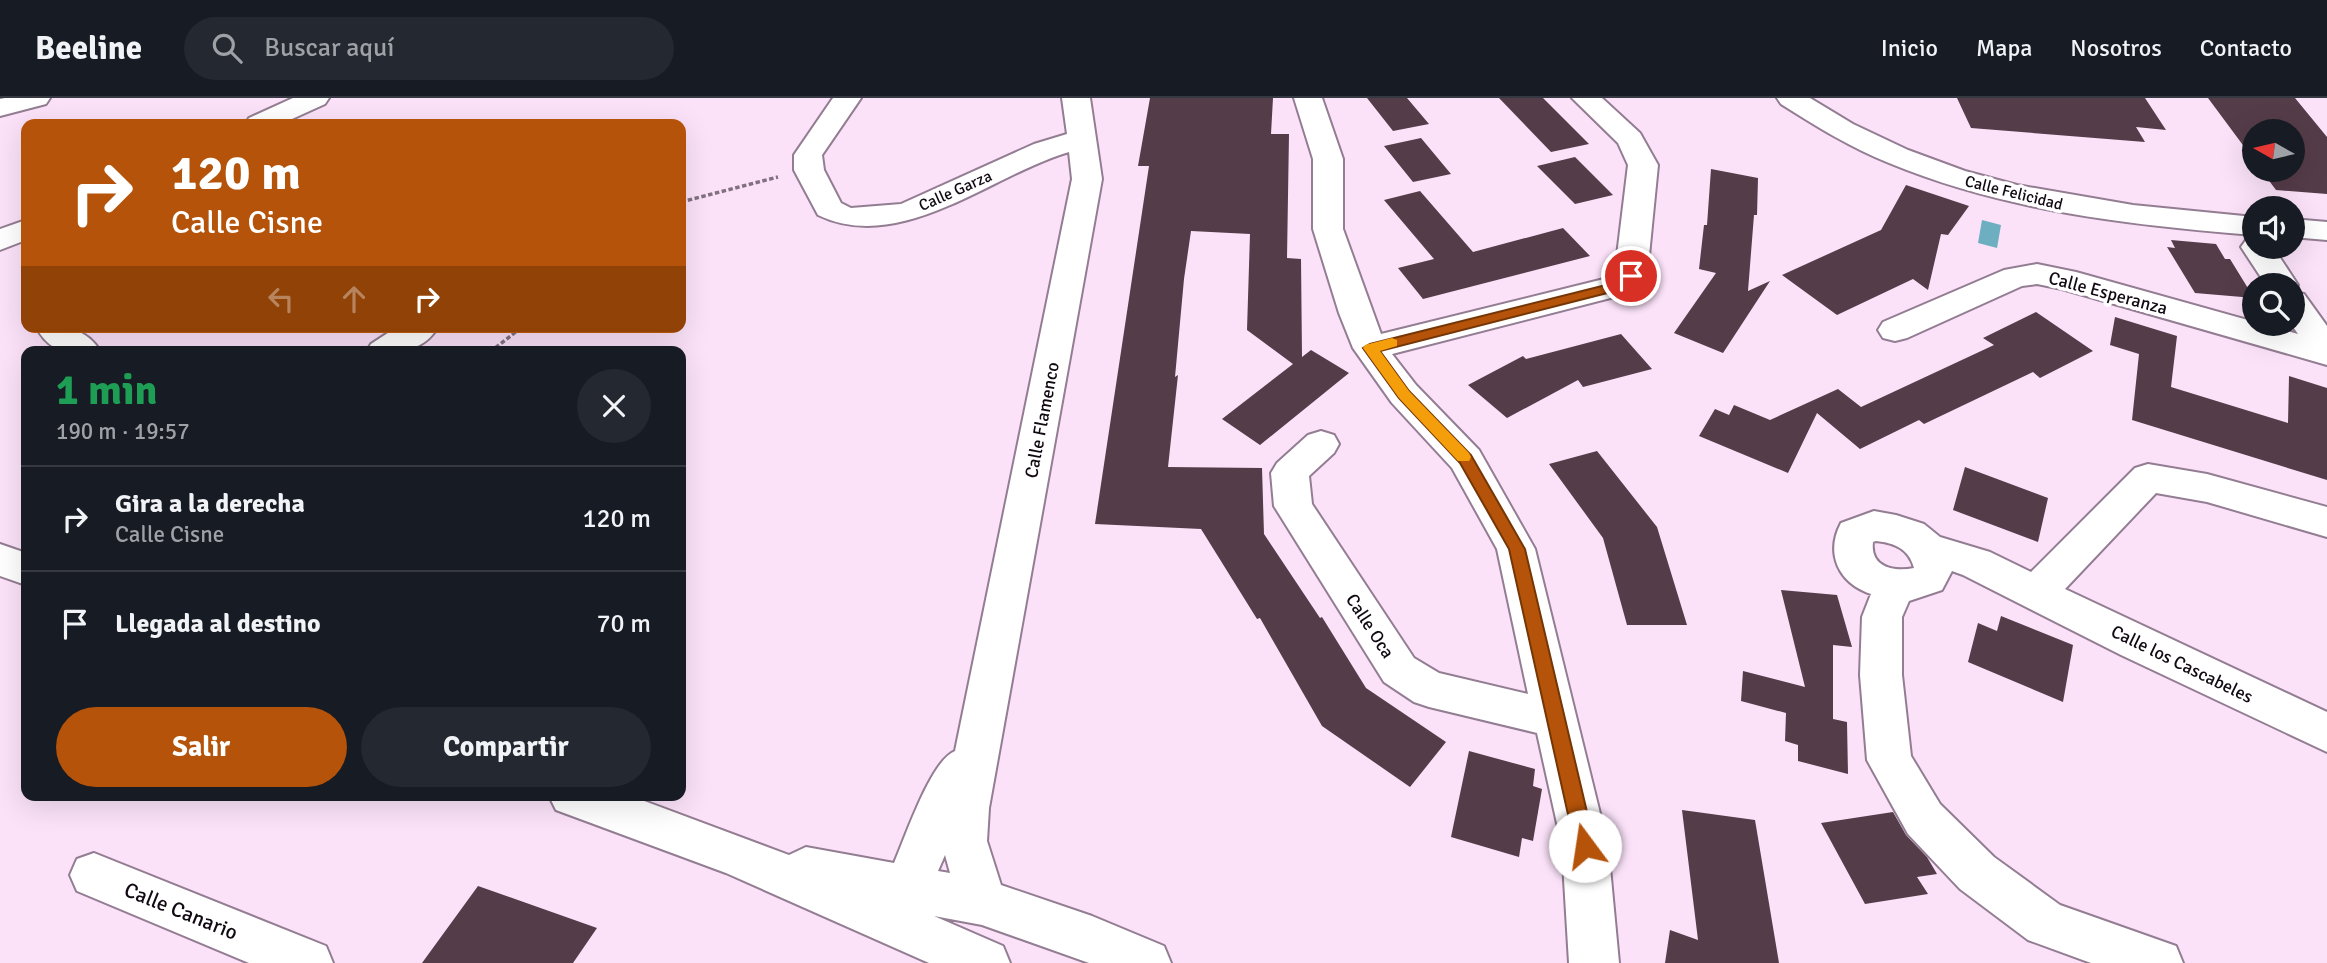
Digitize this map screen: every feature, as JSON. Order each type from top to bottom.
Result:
[{"type":"street","points":[[0,108],[36,98]]},
{"type":"street","points":[[270,119],[315,98]]},
{"type":"street","points":[[809,170],[808,155],[847,98]]},
{"type":"street","name":"Calle Flamenco","points":[[982,902],[964,841],[966,808],[1087,179],[1076,98]]},
{"type":"street","points":[[1308,98],[1328,159],[1328,229],[1355,313],[1370,348],[1404,394],[1466,459],[1517,549],[1585,846],[1594,963]]},
{"type":"street","points":[[1370,348],[1619,286],[1631,276],[1643,166],[1630,138],[1586,98]]},
{"type":"street","name":"Calle Felicidad","points":[[1791,98],[1815,115],[1865,142],[1912,162],[1982,185],[2049,203],[2242,233]]},
{"type":"street","name":"Calle Garza","points":[[809,170],[829,209],[846,217],[870,217],[908,212],[1044,150],[1080,139]]},
{"type":"street","points":[[2305,229],[2327,231]]},
{"type":"street","points":[[0,240],[21,231]]},
{"type":"street","name":"Calle Esperanza","points":[[1895,330],[2015,277],[2037,274],[2065,279],[2327,352]]},
{"type":"street","points":[[2305,321],[2327,352]]},
{"type":"street","points":[[57,333],[76,346]]},
{"type":"street","points":[[392,346],[413,333]]},
{"type":"street","name":"Calle Oca","points":[[1321,444],[1304,457],[1290,473],[1293,506],[1399,670],[1429,689],[1555,719]]},
{"type":"street","points":[[2037,592],[2148,478],[2207,488],[2327,522]]},
{"type":"street","name":"Calle los Cascabeles","points":[[1894,586],[1866,573],[1852,556],[1849,546],[1855,533],[1864,527],[1888,526],[1910,535],[1926,548],[1976,563],[2136,643],[2327,733]]},
{"type":"street","points":[[1926,548],[1934,564],[1933,574],[1926,582],[1908,587],[1894,586],[1882,617],[1881,675],[1889,760],[1924,819],[1977,873],[2045,923],[2158,963]]},
{"type":"street","points":[[0,559],[21,568]]},
{"type":"street","name":"Calle Flamenco","points":[[908,887],[946,796],[977,741]]},
{"type":"street","points":[[586,801],[738,856],[985,963]]},
{"type":"street","points":[[738,856],[982,902],[1092,940],[1146,963]]},
{"type":"street","name":"Calle Canario","points":[[94,875],[308,963]]},
{"type":"street","points":[[908,887],[912,915],[922,936]]},
{"type":"path","points":[[686,201],[809,170]]},
{"type":"path","points":[[498,346],[514,333]]},
{"type":"water","points":[[1982,220],[2001,225],[1997,248],[1978,243]]},
{"type":"building","points":[[1150,98],[1273,98],[1271,134],[1289,134],[1287,258],[1301,259],[1302,357],[1311,350],[1349,373],[1260,445],[1222,419],[1293,364],[1247,330],[1250,234],[1191,231],[1184,279],[1175,377],[1178,375],[1168,467],[1262,468],[1264,534],[1320,618],[1322,617],[1366,688],[1446,742],[1410,787],[1322,726],[1260,618],[1257,619],[1201,529],[1095,524],[1149,166],[1138,166]]},
{"type":"building","points":[[1367,98],[1407,98],[1429,124],[1393,131]]},
{"type":"building","points":[[1499,98],[1543,98],[1589,144],[1551,152]]},
{"type":"building","points":[[1957,98],[2145,98],[2166,130],[2136,127],[2145,142],[1971,128]]},
{"type":"building","points":[[2208,98],[2295,98],[2327,137],[2327,194],[2276,190],[2270,182],[2305,182],[2305,119],[2242,119],[2242,144]]},
{"type":"building","points":[[1421,138],[1451,174],[1413,182],[1384,146]]},
{"type":"building","points":[[1575,157],[1613,195],[1575,204],[1537,166]]},
{"type":"building","points":[[1711,169],[1758,178],[1757,215],[1754,215],[1748,291],[1770,281],[1723,353],[1674,333],[1716,273],[1699,269],[1704,225],[1707,225]]},
{"type":"building","points":[[1906,185],[1969,206],[1948,235],[1941,234],[1928,290],[1913,279],[1837,315],[1782,275],[1881,230]]},
{"type":"building","points":[[1420,191],[1473,252],[1563,228],[1590,256],[1423,299],[1398,268],[1434,259],[1384,200]]},
{"type":"building","points":[[2171,240],[2216,244],[2225,259],[2230,259],[2242,278],[2242,297],[2195,293],[2167,247],[2175,248]]},
{"type":"building","points":[[2036,312],[2093,351],[2040,378],[2033,372],[1924,424],[1919,420],[1860,449],[1817,413],[1788,473],[1699,436],[1715,409],[1729,415],[1734,405],[1770,420],[1838,389],[1861,407],[1994,345],[1983,338]]},
{"type":"building","points":[[2115,317],[2177,336],[2171,387],[2288,423],[2289,376],[2327,388],[2327,480],[2132,420],[2139,354],[2110,345]]},
{"type":"building","points":[[1621,334],[1652,369],[1583,387],[1578,380],[1507,418],[1468,385],[1523,356],[1526,359]]},
{"type":"building","points":[[1597,451],[1657,527],[1687,625],[1627,625],[1603,538],[1549,464]]},
{"type":"building","points":[[1965,467],[2048,498],[2038,542],[1953,510]]},
{"type":"building","points":[[1781,590],[1837,595],[1852,647],[1833,645],[1833,719],[1847,722],[1848,774],[1798,761],[1798,745],[1785,741],[1786,713],[1741,701],[1743,671],[1805,687]]},
{"type":"building","points":[[2001,616],[2073,645],[2063,702],[1968,662],[1978,623],[1997,631]]},
{"type":"building","points":[[1469,751],[1535,769],[1533,786],[1542,789],[1533,841],[1522,838],[1519,857],[1451,837]]},
{"type":"building","points":[[1682,810],[1755,820],[1779,963],[1665,963],[1670,930],[1698,940]]},
{"type":"building","points":[[1893,812],[1906,835],[1927,857],[1937,874],[1917,877],[1928,894],[1865,904],[1821,823]]},
{"type":"building","points":[[478,886],[597,928],[573,963],[422,963]]},
{"type":"slow traffic","points":[[1392,343],[1370,348],[1404,394],[1464,457]]},
{"type":"route","points":[[1585,846],[1517,549],[1466,459],[1404,394],[1370,348],[1619,286],[1631,276]]}]
